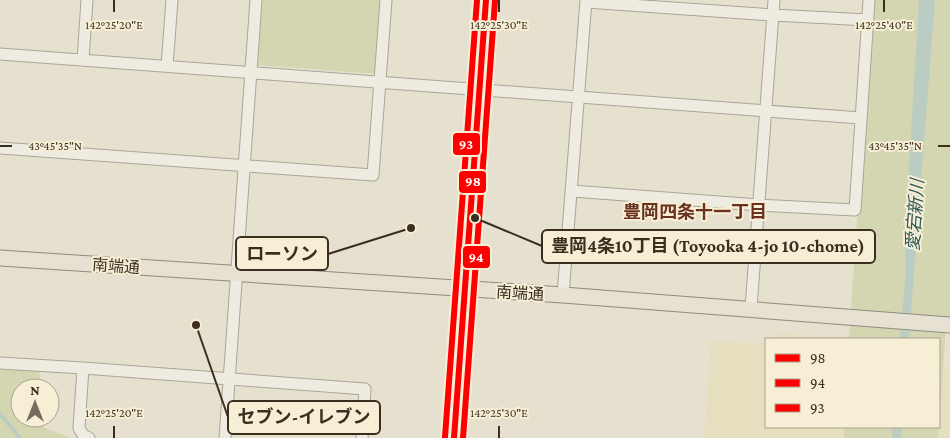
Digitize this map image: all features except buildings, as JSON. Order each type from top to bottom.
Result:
[{"type":"main road","name":"南端通","points":[[0,258],[751,308],[945,324]]},
{"type":"street","points":[[83,60],[87,0]]},
{"type":"street","points":[[167,66],[172,0]]},
{"type":"street","points":[[225,438],[256,0]]},
{"type":"street","points":[[0,148],[374,175],[386,0]]},
{"type":"street","points":[[454,438],[486,0]]},
{"type":"street","points":[[751,308],[774,0]]},
{"type":"street","points":[[572,191],[855,210],[870,0]]},
{"type":"street","points":[[563,295],[586,1],[773,16],[868,20]]},
{"type":"street","points":[[0,54],[861,118]]},
{"type":"street","points":[[0,363],[365,389],[362,438]]},
{"type":"street","points":[[83,368],[79,428],[83,435],[89,438]]},
{"type":"shaded area","points":[[778,334],[849,337],[849,338],[776,338]]},
{"type":"shaded area","points":[[711,341],[765,344],[765,428],[844,428],[844,438],[704,438]]},
{"type":"shaded area","points":[[943,369],[950,369],[950,438],[938,438]]},
{"type":"green space","points":[[262,0],[382,0],[377,74],[257,65]]},
{"type":"green space","points":[[872,0],[950,0],[950,319],[946,327],[940,412],[940,338],[849,338]]},
{"type":"green space","points":[[0,366],[40,369],[40,378],[10,378],[10,428],[46,428],[71,438],[0,438]]},
{"type":"green space","points":[[844,428],[939,428],[938,438],[844,438]]},
{"type":"water","name":"愛宕新川","points":[[919,0],[935,0],[909,338],[900,338],[905,282],[907,199]]},
{"type":"water","points":[[893,428],[902,428],[901,438],[892,438]]},
{"type":"waterway","points":[[0,414],[20,438]]},
{"type":"transit line","name":"93","points":[[445,437],[477,0]]},
{"type":"transit line","name":"98","points":[[454,438],[486,0]]},
{"type":"transit line","name":"94","points":[[463,438],[495,1]]},
{"type":"place","name":"豊岡4条10丁目 (Toyooka 4-jo 10-chome)","points":[[475,218]]},
{"type":"place","name":"ローソン","points":[[411,228]]},
{"type":"place","name":"セブン-イレブン","points":[[196,325]]},
{"type":"district","name":"豊岡四条十一丁目","points":[[695,212]]}]
